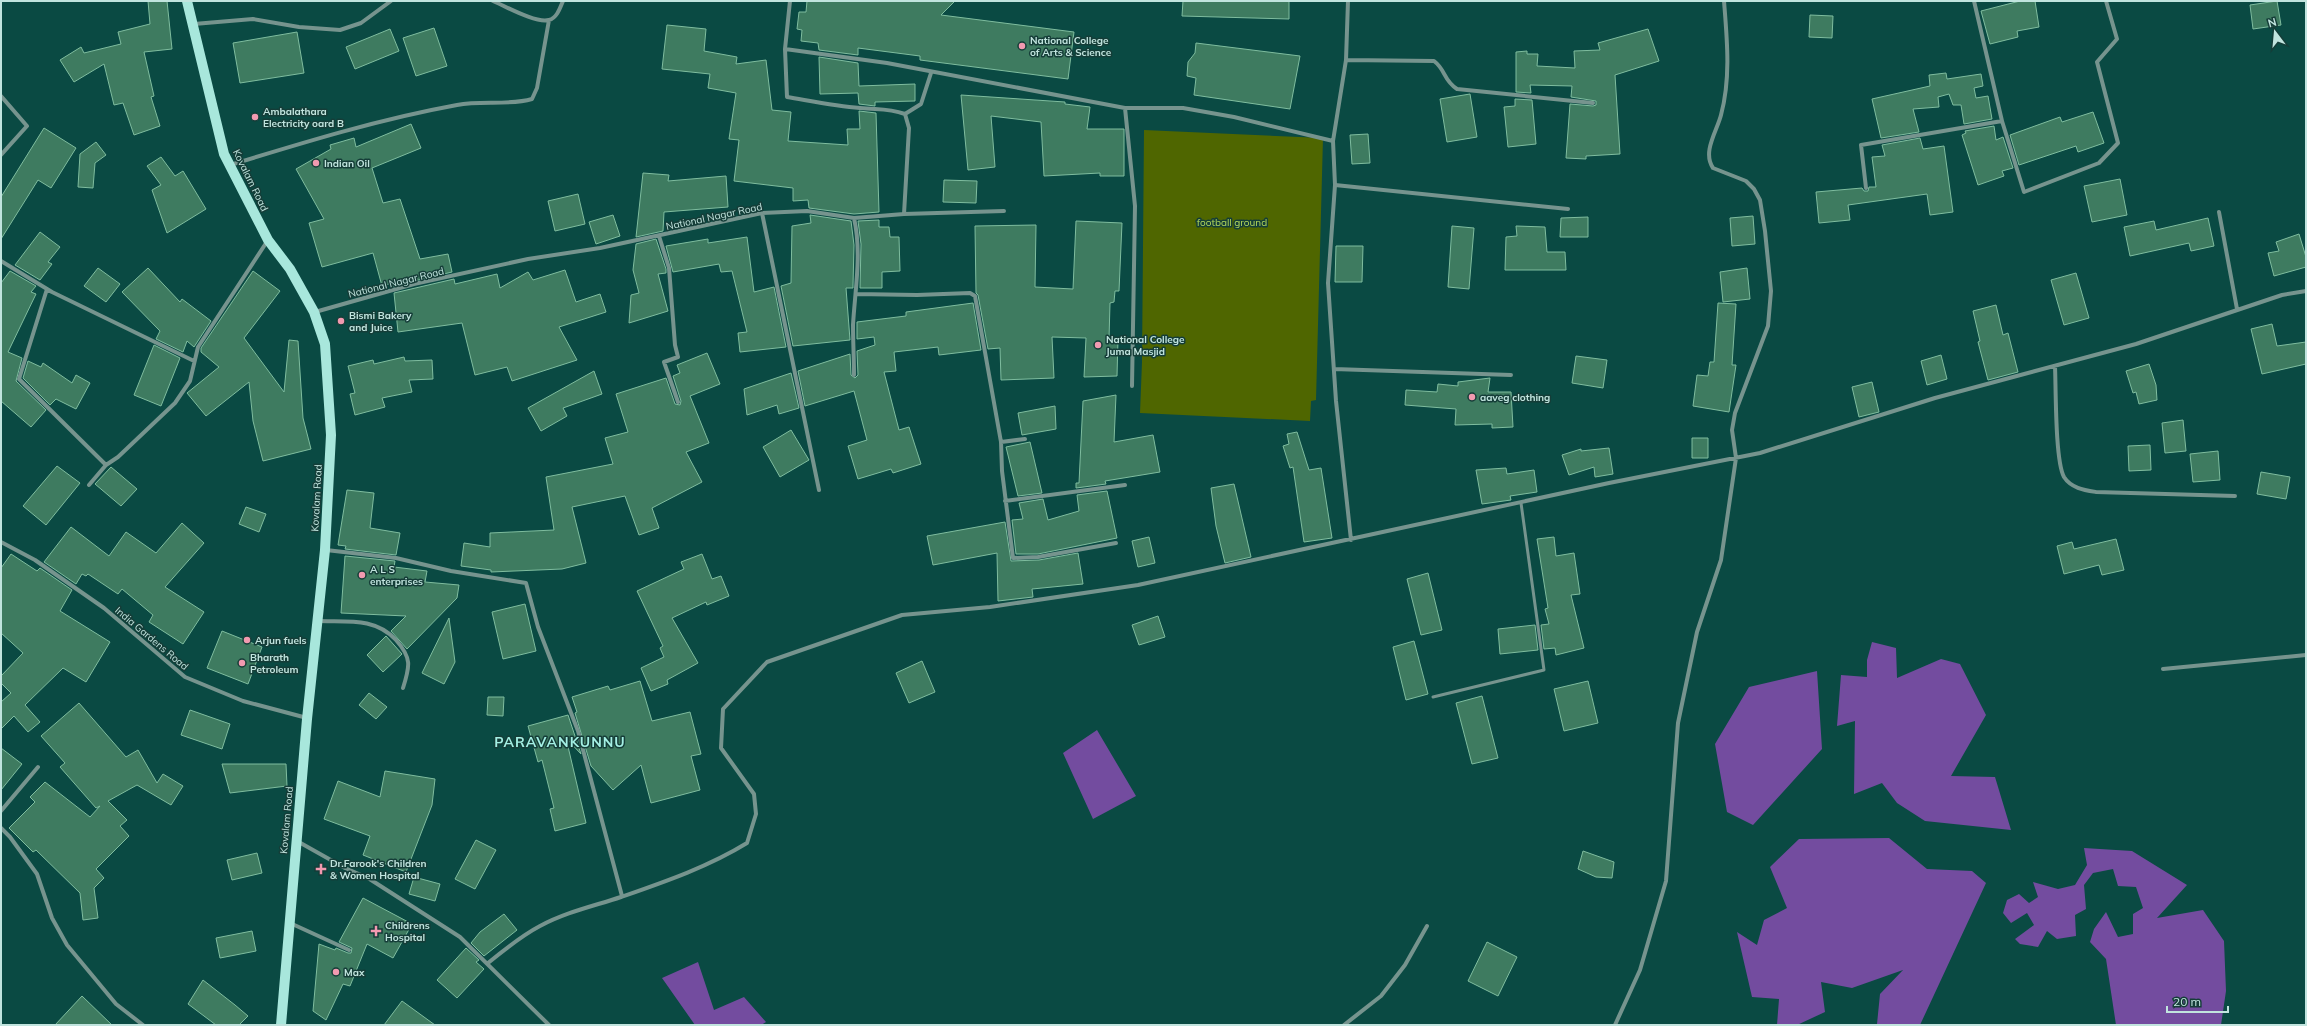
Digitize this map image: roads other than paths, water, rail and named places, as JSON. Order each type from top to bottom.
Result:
[{"type":"main road","name":"Kovalam Road","points":[[187,1],[191,24],[224,154],[268,240],[290,269],[314,312],[325,344],[331,434],[325,550],[307,718],[281,1025]]},
{"type":"street","points":[[191,24],[253,19],[299,27],[340,30],[362,23],[391,1]]},
{"type":"street","points":[[493,1],[526,16],[549,20],[557,15],[563,1]]},
{"type":"street","points":[[790,1],[785,49],[787,97],[826,104],[862,108],[884,108],[905,114],[921,104],[931,73]]},
{"type":"street","points":[[1348,1],[1346,60],[1333,141],[1335,185],[1328,283],[1334,369],[1351,540]]},
{"type":"street","points":[[1615,1025],[1640,970],[1666,881],[1678,723],[1697,632],[1721,560],[1736,458],[1732,430],[1734,413],[1768,326],[1771,291],[1765,231],[1760,200],[1754,189],[1746,181],[1713,168],[1709,159],[1710,145],[1721,115],[1728,75],[1724,1]]},
{"type":"street","points":[[1974,1],[2002,121],[2024,192],[2099,163],[2118,143],[2097,62],[2117,39],[2106,1]]},
{"type":"street","points":[[230,166],[367,124],[459,104],[519,102],[532,99],[537,88],[549,20]]},
{"type":"street","points":[[785,49],[887,63],[931,73],[1125,108],[1183,108],[1234,117],[1333,141]]},
{"type":"street","points":[[1346,60],[1434,61],[1440,65],[1448,84],[1457,89],[1593,103]]},
{"type":"street","points":[[1,96],[27,126],[1,155]]},
{"type":"street","points":[[1125,108],[1135,206],[1132,386]]},
{"type":"street","points":[[904,214],[909,128],[905,114]]},
{"type":"street","points":[[1866,188],[1861,145],[2002,121]]},
{"type":"street","points":[[1335,185],[1568,209]]},
{"type":"street","name":"National Nagar Road","points":[[314,312],[429,281],[528,259],[600,248],[762,213],[807,211],[854,218],[904,214],[1004,211]]},
{"type":"street","points":[[2219,212],[2237,309]]},
{"type":"street","points":[[762,213],[819,490]]},
{"type":"street","points":[[854,218],[857,231],[858,258],[854,375]]},
{"type":"street","points":[[659,236],[669,268],[675,345],[678,357],[664,362],[678,402]]},
{"type":"street","points":[[89,486],[106,465],[118,457],[175,403],[190,381],[198,347],[268,240]]},
{"type":"street","points":[[1,261],[47,289],[194,361]]},
{"type":"street","points":[[47,289],[19,379],[106,465]]},
{"type":"street","points":[[488,963],[514,942],[541,926],[578,910],[622,896],[719,860],[747,843],[756,814],[754,794],[720,748],[723,709],[767,662],[902,615],[990,607],[1138,585],[1760,453],[1935,398],[2136,344],[2237,309],[2282,295],[2306,290]]},
{"type":"street","points":[[856,294],[970,293],[975,296],[1001,442],[1005,501],[1013,558],[1038,557],[1116,543]]},
{"type":"street","points":[[2055,366],[2060,460],[2064,477],[2077,488],[2096,492],[2235,496]]},
{"type":"street","points":[[1334,369],[1511,375]]},
{"type":"street","points":[[1001,442],[1025,439]]},
{"type":"street","points":[[1005,501],[1125,485]]},
{"type":"street","name":"India Gardens Road","points":[[1,542],[35,560],[104,608],[185,677],[243,701],[307,718]]},
{"type":"street","points":[[325,550],[396,558],[452,571],[526,583],[538,627],[578,731],[622,896]]},
{"type":"street","points":[[318,621],[360,622],[379,625],[406,651],[409,669],[403,688]]},
{"type":"street","points":[[2163,669],[2306,655]]},
{"type":"street","points":[[1,811],[38,767]]},
{"type":"street","points":[[1,828],[10,837],[37,874],[52,918],[67,945],[116,1004],[143,1025]]},
{"type":"street","points":[[297,841],[344,868],[368,878],[460,937],[549,1025]]},
{"type":"street","points":[[289,923],[349,950]]},
{"type":"street","points":[[1344,1025],[1381,996],[1405,965],[1427,926]]},
{"type":"lane","points":[[1433,697],[1544,670],[1521,503]]},
{"type":"place","name":"National College of Arts & Science","points":[[1022,46]]},
{"type":"place","name":"Ambalathara Electricity oard B","points":[[255,117]]},
{"type":"place","name":"Indian Oil","points":[[316,163]]},
{"type":"place","name":"Bismi Bakery and Juice","points":[[341,321]]},
{"type":"place","name":"National College Juma Masjid","points":[[1098,345]]},
{"type":"place","name":"aaveg clothing","points":[[1472,397]]},
{"type":"place","name":"A L S enterprises","points":[[362,575]]},
{"type":"place","name":"Arjun fuels","points":[[247,640]]},
{"type":"place","name":"Bharath Petroleum","points":[[242,663]]},
{"type":"place","name":"Dr.Farook's Children & Women Hospital","points":[[321,869]]},
{"type":"place","name":"Childrens Hospital","points":[[376,931]]},
{"type":"place","name":"Max","points":[[336,972]]},
{"type":"district","name":"PARAVANKUNNU","points":[[560,742]]},
{"type":"park label","name":"football ground","points":[[1232,222]]}]
